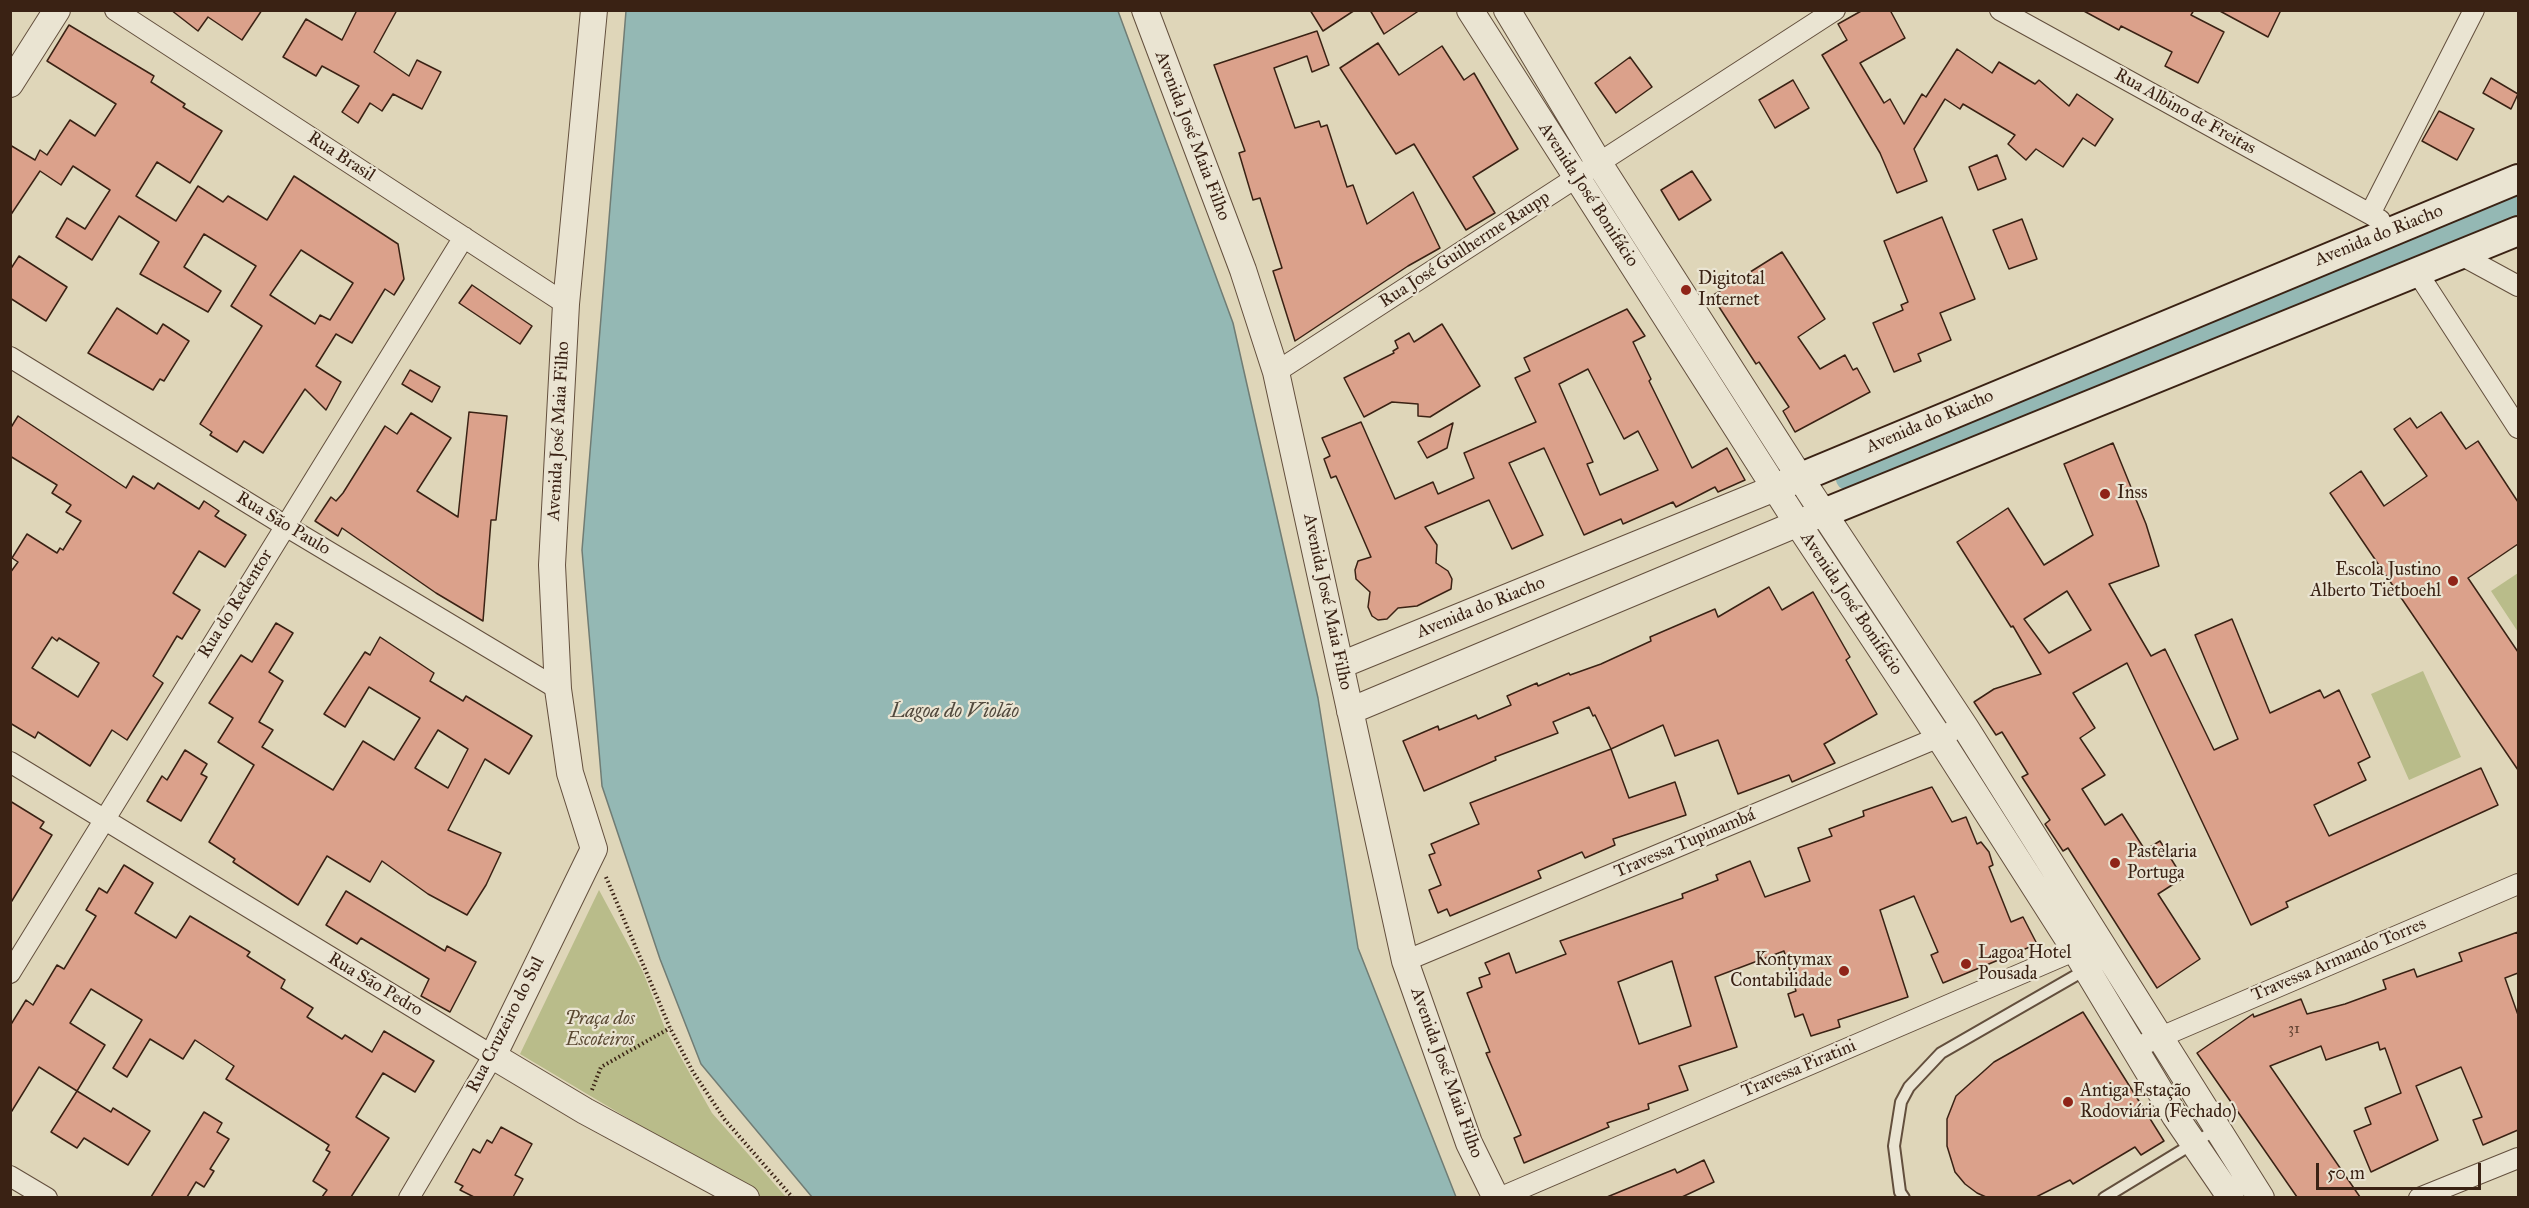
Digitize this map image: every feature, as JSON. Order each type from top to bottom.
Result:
[{"type":"main road","name":"Avenida do Riacho","points":[[1787,482],[2518,179]]},
{"type":"main road","points":[[1824,513],[2518,231]]},
{"type":"street","points":[[10,64],[55,10]]},
{"type":"street","points":[[10,84],[55,10]]},
{"type":"street","name":"Rua Brasil","points":[[115,10],[567,304]]},
{"type":"street","name":"Avenida José Maia Filho","points":[[594,10],[567,304],[552,565],[558,689],[570,773],[594,849]]},
{"type":"street","name":"Avenida José Maia Filho","points":[[1145,10],[1243,270],[1276,372],[1405,961],[1469,1143],[1497,1197]]},
{"type":"street","name":"Avenida José Bonifácio","points":[[1470,10],[1577,178],[1787,482],[1824,513],[1965,727],[2094,958],[2135,1048],[2231,1197]]},
{"type":"street","name":"Avenida José Bonifácio","points":[[1507,10],[1787,482],[1798,524],[1939,737],[2094,958],[2159,1036],[2260,1197]]},
{"type":"street","name":"Rua José Guilherme Raupp","points":[[1276,372],[1600,165],[1835,10]]},
{"type":"street","name":"Rua Albino de Freitas","points":[[2000,10],[2395,229]]},
{"type":"street","points":[[2370,214],[2474,10]]},
{"type":"street","name":"Rua do Redentor","points":[[10,973],[284,525],[464,237]]},
{"type":"street","points":[[2462,255],[2518,286]]},
{"type":"street","points":[[2417,272],[2518,428]]},
{"type":"street","name":"Rua São Paulo","points":[[10,357],[558,689]]},
{"type":"street","name":"Avenida do Riacho","points":[[1341,665],[1787,482]]},
{"type":"street","points":[[1350,711],[1824,513]]},
{"type":"street","points":[[1885,655],[1909,642]]},
{"type":"street","name":"Travessa Tupinambá","points":[[1405,961],[1965,727]]},
{"type":"street","name":"Rua São Pedro","points":[[10,762],[585,1111],[746,1197]]},
{"type":"street","name":"Rua Cruzeiro do Sul","points":[[409,1197],[493,1056],[594,849]]},
{"type":"street","name":"Travessa Armando Torres","points":[[2135,1048],[2518,884]]},
{"type":"street","name":"Travessa Piratini","points":[[1497,1197],[2094,958]]},
{"type":"street","points":[[2419,1197],[2518,1158]]},
{"type":"street","points":[[10,1176],[46,1197]]},
{"type":"lane","points":[[1904,1197],[1900,1192],[1894,1146],[1901,1102],[1914,1081],[1941,1053],[2094,958]]},
{"type":"lane","points":[[2104,1197],[2217,1129]]},
{"type":"path","points":[[594,849],[670,1028],[693,1072],[725,1120],[793,1197]]},
{"type":"path","points":[[585,1111],[601,1067],[670,1028]]},
{"type":"green space","points":[[2518,573],[2518,632],[2491,591]]},
{"type":"green space","points":[[2423,671],[2461,757],[2409,780],[2371,694]]},
{"type":"green space","name":"Praça dos Escoteiros","points":[[599,890],[643,972],[666,1031],[712,1113],[786,1197],[760,1197],[520,1054]]},
{"type":"water","name":"Lagoa do Violão","points":[[626,11],[1118,11],[1233,323],[1318,698],[1358,948],[1456,1197],[812,1197],[701,1064],[660,959],[602,786],[582,550]]},
{"type":"building","points":[[171,10],[262,10],[242,40],[208,17],[198,31]]},
{"type":"building","points":[[357,10],[397,10],[374,52],[409,76],[417,60],[441,72],[422,109],[393,94],[382,111],[370,103],[358,123],[342,112],[359,86],[322,66],[316,76],[283,57],[306,19],[342,40]]},
{"type":"building","points":[[1310,10],[1355,10],[1323,31]]},
{"type":"building","points":[[1370,10],[1420,10],[1384,34]]},
{"type":"building","points":[[1863,10],[1890,10],[1905,38],[1860,63],[1884,103],[1890,99],[1904,124],[1922,94],[1926,97],[1957,49],[1992,73],[1999,62],[2035,84],[2039,80],[2069,106],[2077,94],[2113,119],[2095,146],[2083,138],[2063,167],[2036,149],[2026,160],[2008,144],[2015,135],[1963,104],[1960,109],[1945,99],[1914,149],[1927,181],[1897,193],[1880,153],[1822,55],[1847,40],[1838,24]]},
{"type":"building","points":[[2082,10],[2194,10],[2191,15],[2224,32],[2198,83],[2165,66],[2172,52],[2121,26],[2119,30]]},
{"type":"building","points":[[2218,10],[2281,10],[2268,37]]},
{"type":"building","points":[[69,25],[154,76],[151,82],[185,104],[183,107],[222,131],[190,183],[157,162],[136,196],[176,221],[198,186],[223,202],[228,196],[267,220],[294,176],[398,244],[404,279],[394,295],[385,289],[352,343],[336,334],[316,366],[341,382],[326,410],[305,389],[263,453],[244,441],[237,452],[210,435],[212,432],[200,424],[262,326],[231,306],[256,266],[204,234],[184,267],[221,291],[208,312],[140,274],[159,242],[119,216],[92,260],[56,237],[67,218],[85,229],[110,190],[73,166],[61,185],[40,171],[10,216],[10,145],[35,160],[40,150],[47,155],[70,120],[95,136],[116,104],[47,61]],"holes":[[[301,250],[353,283],[330,320],[320,315],[315,324],[270,295]]]},
{"type":"building","points":[[1317,31],[1329,65],[1312,72],[1307,56],[1274,68],[1295,128],[1319,121],[1321,127],[1327,125],[1347,187],[1353,185],[1367,224],[1413,192],[1440,248],[1408,266],[1295,341],[1273,271],[1282,268],[1260,198],[1253,200],[1239,153],[1245,151],[1214,65]]},
{"type":"building","points":[[1378,43],[1399,75],[1442,46],[1464,80],[1474,73],[1518,149],[1473,177],[1495,213],[1466,230],[1414,144],[1396,154],[1340,68]]},
{"type":"building","points":[[1630,57],[1652,87],[1616,113],[1595,83]]},
{"type":"building","points":[[2491,78],[2518,94],[2511,109],[2483,93]]},
{"type":"building","points":[[1793,80],[1809,108],[1775,128],[1759,100]]},
{"type":"building","points":[[2439,111],[2474,129],[2457,160],[2422,141]]},
{"type":"building","points":[[1997,155],[2006,179],[1978,190],[1969,167]]},
{"type":"building","points":[[1692,171],[1711,200],[1679,220],[1661,190]]},
{"type":"building","points":[[1942,217],[1975,299],[1940,313],[1951,340],[1918,354],[1921,361],[1894,372],[1873,323],[1903,310],[1901,305],[1908,302],[1884,241]]},
{"type":"building","points":[[2022,219],[2037,259],[2009,269],[1993,230]]},
{"type":"building","points":[[1782,252],[1825,319],[1798,337],[1820,369],[1845,355],[1853,370],[1857,368],[1870,392],[1795,432],[1783,411],[1789,407],[1759,362],[1756,364],[1712,296]]},
{"type":"building","points":[[19,256],[67,287],[46,321],[10,298],[10,270]]},
{"type":"building","points":[[472,285],[532,326],[520,344],[459,303]]},
{"type":"building","points":[[117,308],[157,334],[163,324],[189,341],[164,381],[160,379],[153,390],[88,353]]},
{"type":"building","points":[[1627,309],[1645,336],[1633,342],[1651,379],[1649,381],[1692,468],[1727,448],[1745,480],[1718,492],[1715,487],[1676,507],[1673,502],[1623,524],[1621,519],[1584,535],[1544,448],[1509,463],[1543,535],[1512,549],[1489,500],[1425,527],[1437,545],[1436,563],[1448,571],[1452,579],[1451,589],[1417,606],[1398,608],[1387,619],[1378,620],[1372,616],[1368,607],[1370,592],[1356,579],[1355,570],[1358,561],[1371,557],[1336,476],[1331,478],[1324,459],[1330,456],[1322,438],[1361,422],[1395,499],[1433,482],[1438,494],[1474,478],[1464,453],[1536,422],[1515,378],[1530,371],[1524,358]],"holes":[[[1588,369],[1624,439],[1638,431],[1658,470],[1600,495],[1587,464],[1593,462],[1559,384]]]},
{"type":"building","points":[[1442,324],[1480,386],[1430,417],[1418,416],[1418,404],[1392,402],[1364,417],[1344,378],[1394,353],[1393,351],[1398,348],[1395,341],[1409,333],[1414,342]]},
{"type":"building","points":[[410,370],[440,387],[432,402],[402,384]]},
{"type":"building","points":[[469,412],[507,416],[496,520],[491,520],[483,621],[436,593],[342,528],[338,536],[315,521],[331,497],[336,501],[343,493],[385,426],[397,434],[411,413],[451,438],[417,491],[458,517]]},
{"type":"building","points":[[2441,412],[2466,449],[2478,441],[2518,502],[2518,544],[2468,578],[2518,652],[2518,770],[2330,493],[2361,471],[2384,506],[2427,476],[2394,429],[2410,418],[2417,428]]},
{"type":"building","points":[[18,416],[126,488],[133,476],[154,489],[158,483],[199,509],[204,501],[219,511],[215,516],[246,535],[225,567],[199,551],[173,593],[200,610],[182,639],[177,636],[153,676],[163,683],[127,740],[112,730],[90,766],[38,732],[35,738],[10,723],[10,573],[18,562],[12,558],[27,534],[57,553],[60,548],[63,550],[81,521],[66,512],[71,505],[52,493],[57,485],[10,456],[10,429]],"holes":[[[52,637],[57,641],[59,638],[99,663],[78,697],[32,668]]]},
{"type":"building","points":[[1453,423],[1447,448],[1427,458],[1418,442]]},
{"type":"building","points":[[2113,443],[2146,524],[2159,566],[2109,584],[2151,656],[2165,649],[2214,750],[2238,739],[2195,635],[2232,619],[2270,713],[2320,690],[2324,698],[2339,690],[2370,757],[2358,763],[2366,780],[2314,805],[2329,836],[2481,768],[2498,805],[2286,902],[2288,907],[2251,925],[2127,663],[2073,693],[2095,728],[2080,738],[2105,775],[2082,789],[2105,825],[2122,814],[2145,850],[2160,841],[2183,878],[2158,894],[2200,959],[2157,988],[2068,848],[2063,851],[2045,824],[2050,820],[2022,777],[2028,774],[2002,732],[1996,735],[1974,702],[1994,689],[2041,674],[2013,626],[2011,627],[1957,542],[2008,508],[2044,565],[2093,535],[2064,464]],"holes":[[[2067,591],[2091,630],[2049,653],[2024,619]]]},
{"type":"building","points":[[1769,587],[1782,610],[1813,592],[1850,657],[1846,660],[1877,714],[1824,744],[1835,763],[1792,782],[1789,775],[1738,794],[1718,740],[1675,756],[1663,725],[1611,749],[1589,707],[1553,722],[1558,733],[1495,757],[1496,760],[1424,791],[1403,741],[1438,726],[1439,730],[1476,715],[1478,719],[1511,705],[1507,696],[1537,683],[1538,686],[1569,673],[1570,675],[1601,664],[1651,641],[1650,637],[1715,609],[1718,617]]},
{"type":"building","points":[[276,623],[293,633],[269,672],[283,681],[259,722],[273,730],[262,747],[333,790],[363,741],[394,760],[420,718],[369,687],[345,727],[324,714],[365,652],[370,655],[380,637],[434,673],[430,681],[463,701],[466,696],[532,736],[509,774],[485,759],[448,830],[501,853],[486,885],[467,915],[428,894],[382,861],[370,882],[327,856],[298,905],[233,862],[235,859],[209,842],[254,765],[218,742],[233,718],[209,703],[241,655],[252,662]],"holes":[[[438,730],[468,749],[448,788],[415,768]]]},
{"type":"building","points":[[1611,749],[1629,798],[1675,782],[1686,815],[1613,839],[1615,845],[1585,858],[1582,852],[1538,871],[1541,878],[1450,916],[1447,909],[1438,913],[1429,890],[1441,885],[1429,855],[1435,853],[1431,844],[1479,824],[1470,803]]},
{"type":"building","points":[[185,750],[207,764],[201,774],[207,777],[181,821],[147,801],[162,776],[167,780]]},
{"type":"building","points":[[1932,787],[1952,822],[1966,817],[1977,844],[1981,842],[1989,852],[1993,865],[1989,867],[2011,922],[2023,917],[2037,944],[1943,983],[1931,955],[1938,952],[1914,896],[1880,910],[1908,997],[1838,1020],[1840,1027],[1811,1036],[1803,1014],[1795,1017],[1788,994],[1796,991],[1784,951],[1715,977],[1737,1047],[1679,1066],[1688,1090],[1648,1104],[1649,1109],[1607,1123],[1609,1127],[1524,1163],[1514,1138],[1521,1135],[1486,1053],[1490,1052],[1467,993],[1482,987],[1479,978],[1490,974],[1485,963],[1509,953],[1516,973],[1566,954],[1560,941],[1683,898],[1682,894],[1718,880],[1716,875],[1750,861],[1765,897],[1810,881],[1798,848],[1832,836],[1829,829],[1864,816],[1863,811]],"holes":[[[1672,961],[1691,1026],[1639,1044],[1618,982]]]},
{"type":"building","points":[[10,801],[44,822],[40,828],[52,835],[10,904]]},
{"type":"building","points":[[124,865],[153,883],[135,913],[176,938],[190,916],[250,952],[247,956],[285,980],[281,988],[313,1008],[307,1017],[342,1039],[345,1035],[372,1052],[384,1031],[434,1061],[415,1092],[383,1073],[356,1117],[389,1138],[351,1197],[322,1197],[327,1190],[313,1181],[330,1152],[326,1150],[329,1145],[226,1079],[234,1066],[195,1040],[183,1059],[150,1039],[127,1077],[113,1068],[142,1020],[91,989],[70,1023],[105,1045],[77,1091],[39,1067],[10,1114],[10,1026],[26,1000],[33,1005],[57,965],[64,969],[96,916],[86,910],[99,888],[107,893]]},
{"type":"building","points":[[346,891],[445,951],[447,946],[476,962],[450,1012],[421,996],[429,979],[361,938],[357,944],[326,925]]},
{"type":"building","points":[[2518,932],[2518,973],[2505,978],[2518,1015],[2518,1130],[2483,1145],[2473,1120],[2482,1117],[2461,1067],[2416,1086],[2438,1140],[2371,1172],[2354,1131],[2371,1124],[2365,1108],[2401,1093],[2385,1048],[2380,1050],[2378,1042],[2326,1060],[2321,1046],[2270,1066],[2360,1197],[2297,1197],[2197,1053],[2253,1014],[2254,1017],[2301,999],[2307,1014],[2345,1004],[2386,989],[2383,980],[2414,969],[2417,977],[2462,961],[2459,953]]},
{"type":"building","name":"Antiga Estação Rodoviária (Fechado)","points":[[2083,1012],[2164,1141],[2141,1155],[2135,1147],[2073,1184],[2070,1180],[2036,1197],[1986,1197],[1977,1193],[1955,1172],[1947,1146],[1947,1119],[1956,1096],[1994,1062]]},
{"type":"building","points":[[77,1091],[111,1112],[113,1108],[150,1131],[128,1165],[84,1138],[77,1148],[51,1132]]},
{"type":"building","points":[[204,1112],[222,1123],[217,1132],[229,1139],[210,1169],[214,1171],[204,1187],[196,1182],[187,1197],[151,1197]]},
{"type":"building","points":[[501,1127],[532,1144],[515,1175],[523,1179],[513,1197],[474,1197],[460,1190],[463,1186],[455,1182],[473,1149],[480,1153],[487,1140],[492,1143]]},
{"type":"building","points":[[1704,1160],[1714,1182],[1682,1197],[1607,1197],[1675,1169],[1677,1173]]},
{"type":"waterway","points":[[1847,479],[2518,203]]},
{"type":"place","name":"Digitotal Internet","points":[[1686,290]]},
{"type":"place","name":"Inss","points":[[2105,494]]},
{"type":"place","name":"Escola Justino Alberto Tietboehl","points":[[2453,581]]},
{"type":"place","name":"Pastelaria Portuga","points":[[2115,863]]},
{"type":"place","name":"Lagoa Hotel Pousada","points":[[1966,964]]},
{"type":"place","name":"Kontymax Contabilidade","points":[[1844,971]]},
{"type":"place","name":"Antiga Estação Rodoviária (Fechado)","points":[[2068,1102]]}]
